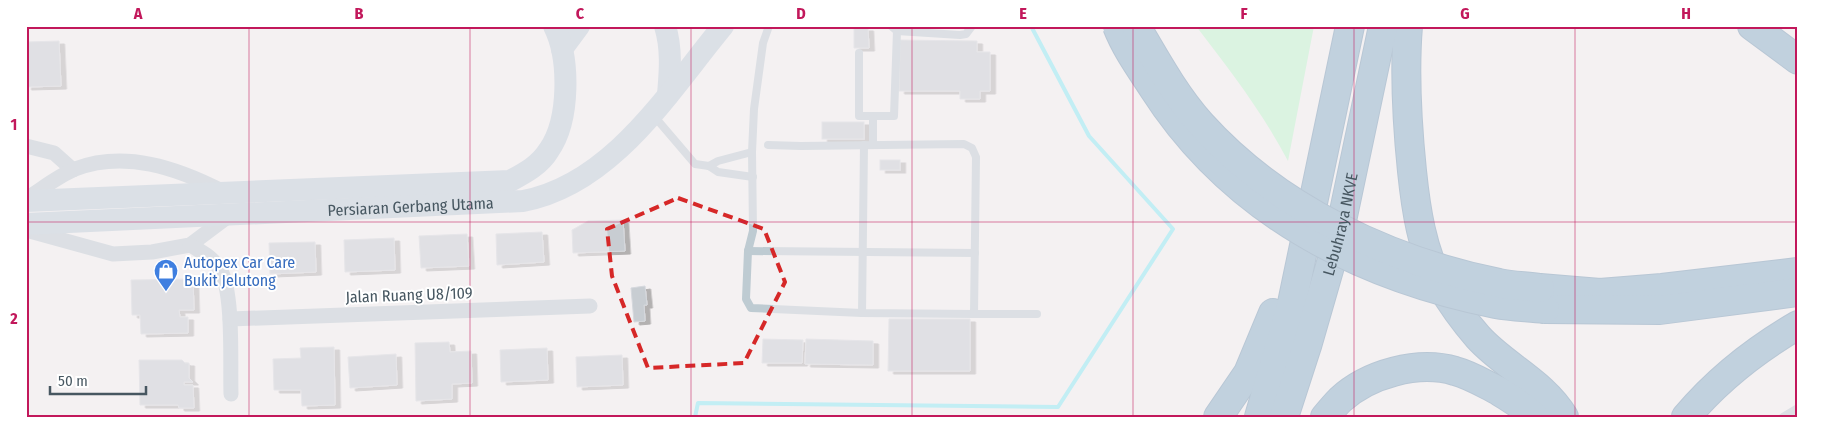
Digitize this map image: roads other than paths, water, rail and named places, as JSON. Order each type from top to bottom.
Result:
[{"type":"highway","points":[[1117,26],[1125,45],[1164,107],[1197,148],[1236,185],[1283,221],[1342,254],[1388,275],[1498,304],[1798,272]]},
{"type":"highway","points":[[1136,26],[1168,81],[1202,124],[1239,161],[1291,201],[1348,233],[1394,252],[1463,275],[1500,283],[1542,298],[1660,310],[1798,292]]},
{"type":"highway","name":"Lebuhraya NKVE","points":[[1259,417],[1292,303],[1350,26]]},
{"type":"highway","name":"Lebuhraya NKVE","points":[[1284,417],[1339,235],[1382,26]]},
{"type":"highway","points":[[1408,26],[1406,105],[1410,151],[1419,221],[1430,261],[1440,284],[1466,322],[1482,341],[1537,385],[1552,400],[1564,417]]},
{"type":"highway","points":[[1752,26],[1798,60]]},
{"type":"highway","points":[[1218,417],[1244,380],[1259,350],[1275,308],[1326,147]]},
{"type":"highway","points":[[1686,417],[1704,396],[1730,371],[1773,340],[1798,325]]},
{"type":"highway","points":[[1325,417],[1341,399],[1380,376],[1395,371],[1425,366],[1454,370],[1481,381],[1508,396],[1534,417]]},
{"type":"main road","name":"Persiaran Gerbang Utama","points":[[26,200],[510,181],[532,169],[549,151],[555,140],[564,108],[565,88],[562,50],[554,26]]},
{"type":"main road","points":[[562,50],[579,26]]},
{"type":"main road","points":[[665,26],[670,55],[668,95]]},
{"type":"main road","name":"Persiaran Gerbang Utama","points":[[26,224],[513,201],[534,198],[572,183],[603,162],[631,138],[723,26]]},
{"type":"street","points":[[26,146],[54,153],[73,170]]},
{"type":"street","points":[[26,200],[73,170],[90,164],[124,160],[162,166],[198,179],[224,192]]},
{"type":"street","points":[[26,230],[113,254],[152,252],[190,245],[232,214]]},
{"type":"street","points":[[190,245],[203,252],[219,267],[226,281],[230,319],[231,394]]},
{"type":"street","name":"Jalan Ruang U8/109","points":[[230,319],[590,306]]},
{"type":"lane","points":[[769,26],[763,44],[754,109],[752,152],[753,231],[748,251],[746,299],[751,308],[862,313],[1037,314]]},
{"type":"lane","points":[[860,53],[859,116],[894,116],[894,28],[960,35],[966,34],[972,26]]},
{"type":"lane","points":[[652,114],[694,164],[709,166],[718,172],[753,177]]},
{"type":"lane","points":[[862,313],[862,253],[868,145],[873,116]]},
{"type":"lane","points":[[768,145],[964,144],[972,148],[976,157],[974,314]]},
{"type":"lane","points":[[709,166],[718,161],[752,152]]},
{"type":"lane","points":[[748,251],[975,253]]},
{"type":"lane","points":[[1782,417],[1798,408]]},
{"type":"waterway","points":[[695,417],[698,403],[1058,407],[1173,229],[1089,136],[1031,26]]},
{"type":"place","name":"Autopex Car Care Bukit Jelutong","points":[[166,292]]}]
